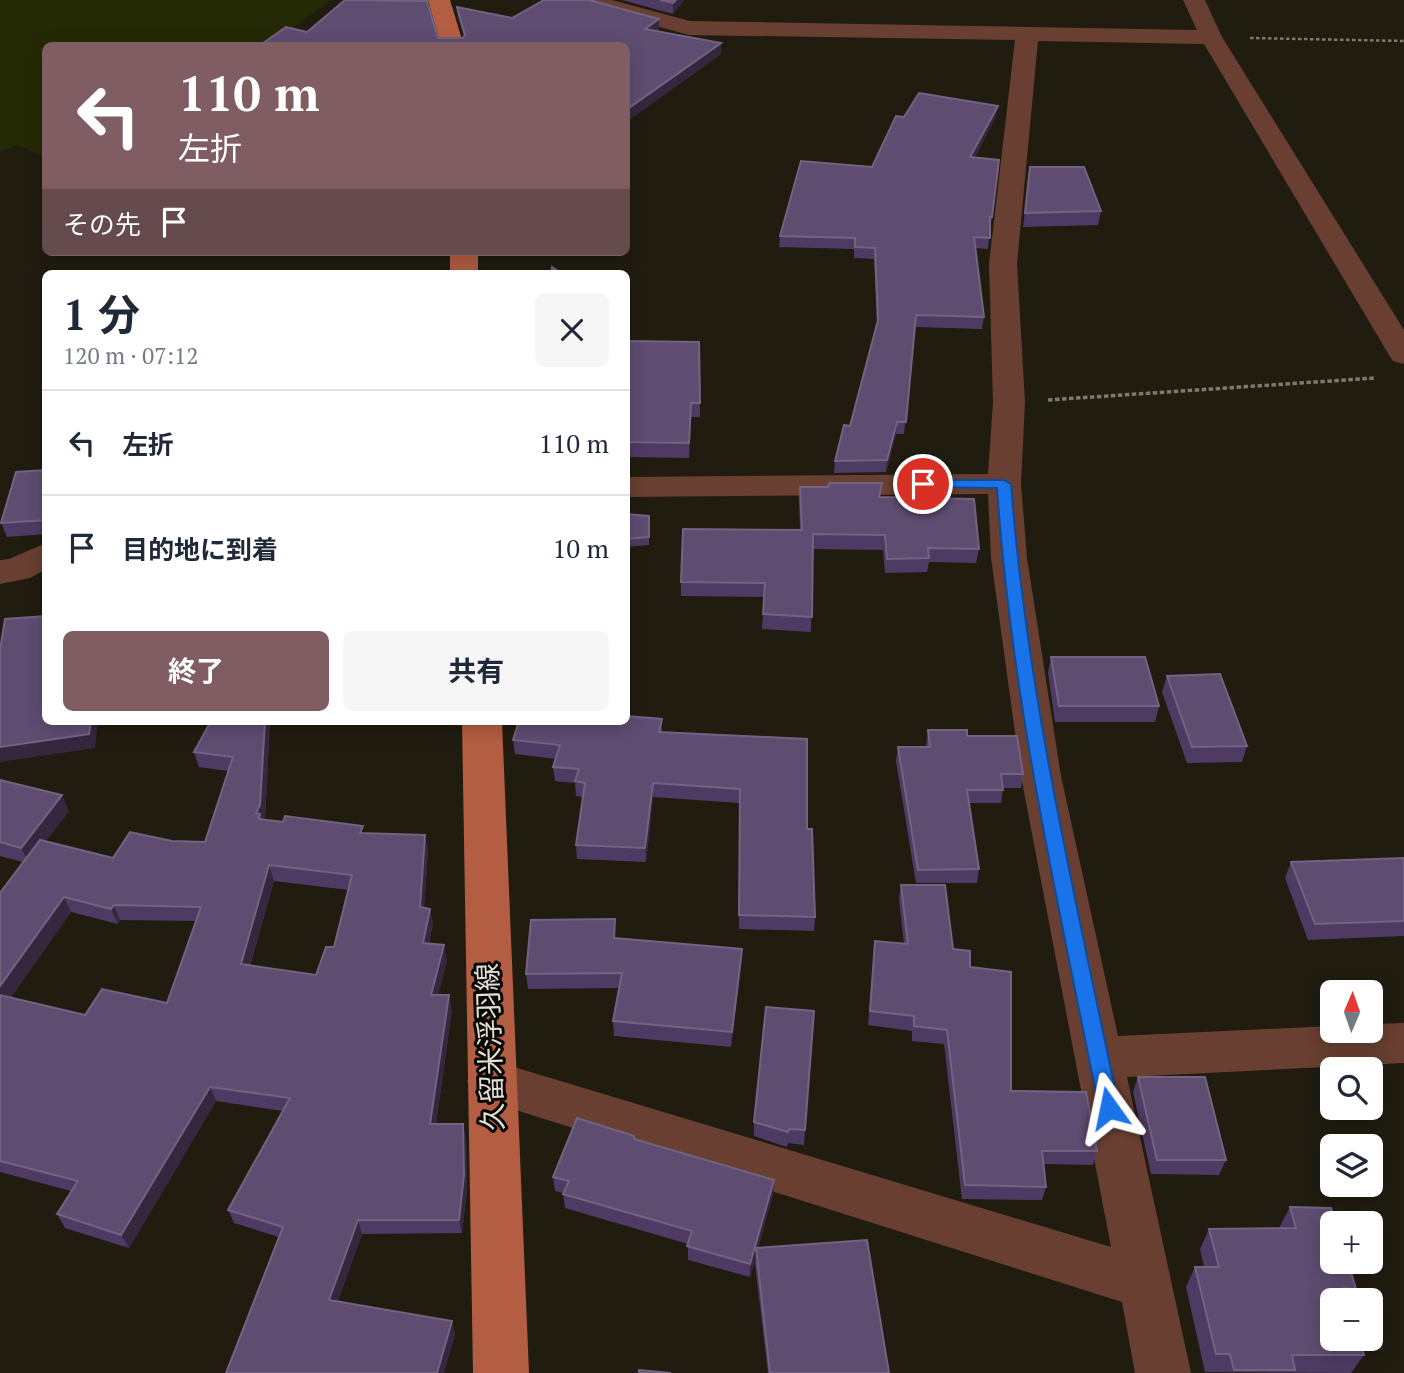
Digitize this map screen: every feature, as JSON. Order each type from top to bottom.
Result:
[{"type":"main road","points":[[439,0],[452,42]]},
{"type":"main road","name":"久留米浮羽線","points":[[482,725],[501,1373]]},
{"type":"street","points":[[588,0],[689,29],[1211,37]]},
{"type":"street","points":[[1194,0],[1211,37],[1404,355]]},
{"type":"street","points":[[1027,36],[1003,264],[1009,402],[1004,484],[1009,558],[1041,776],[1163,1373]]},
{"type":"street","points":[[630,487],[1004,484]]},
{"type":"street","points":[[0,572],[17,570],[42,556]]},
{"type":"street","points":[[1098,1058],[1404,1043]]},
{"type":"street","points":[[491,1081],[1144,1283]]},
{"type":"path","points":[[1211,37],[1404,41]]},
{"type":"path","points":[[1009,402],[1377,377]]},
{"type":"green space","points":[[0,0],[332,0],[273,42],[42,42],[42,156],[18,145],[0,152]]},
{"type":"building","points":[[345,0],[427,1],[438,38],[463,38],[465,35],[457,7],[512,18],[544,0],[589,0],[659,19],[645,29],[721,43],[630,107],[630,42],[265,42],[286,27],[307,32]]},
{"type":"building","points":[[919,93],[998,106],[970,157],[999,160],[990,217],[990,238],[974,237],[984,317],[916,315],[906,422],[897,422],[887,460],[835,461],[844,425],[850,426],[878,320],[875,248],[855,247],[855,238],[780,236],[801,161],[872,167],[896,116],[904,117]]},
{"type":"building","points":[[1030,167],[1084,167],[1101,211],[1025,213]]},
{"type":"building","points":[[630,341],[699,342],[700,403],[691,403],[689,443],[630,442]]},
{"type":"building","points":[[42,470],[42,520],[1,523],[16,472]]},
{"type":"building","points":[[829,483],[882,483],[879,497],[974,499],[979,549],[928,548],[929,558],[887,559],[885,535],[813,534],[812,617],[763,614],[765,583],[681,582],[683,529],[802,530],[800,487],[828,487]]},
{"type":"building","points":[[630,514],[649,516],[649,537],[630,539]]},
{"type":"building","points":[[42,616],[42,725],[90,725],[89,734],[0,747],[0,650],[5,619]]},
{"type":"building","points":[[1051,657],[1145,657],[1159,706],[1059,706]]},
{"type":"building","points":[[1220,674],[1247,746],[1192,747],[1167,676]]},
{"type":"building","points":[[630,716],[662,719],[659,732],[807,739],[807,829],[812,829],[815,917],[739,915],[740,789],[653,783],[645,848],[576,845],[585,783],[575,781],[579,769],[553,767],[560,745],[513,740],[518,725],[630,725]]},
{"type":"building","points":[[209,725],[265,725],[260,805],[256,813],[260,814],[259,819],[283,822],[285,816],[363,826],[360,833],[425,835],[420,907],[430,909],[423,943],[444,945],[431,995],[449,995],[430,1124],[463,1124],[464,1175],[459,1220],[358,1220],[329,1300],[452,1321],[437,1373],[226,1373],[283,1227],[228,1210],[290,1098],[210,1087],[121,1235],[57,1214],[78,1181],[0,1161],[0,995],[85,1015],[102,989],[167,1003],[201,907],[114,905],[111,909],[64,897],[0,986],[0,893],[40,840],[113,858],[130,832],[172,841],[205,842],[233,757],[194,752]],"holes":[[[269,865],[352,875],[334,947],[326,947],[316,975],[241,964]]]},
{"type":"building","points":[[928,730],[967,730],[967,736],[1017,736],[1023,774],[1001,774],[1003,790],[967,790],[979,869],[918,870],[898,747],[930,747]]},
{"type":"building","points":[[0,780],[62,795],[21,848],[0,842]]},
{"type":"building","points":[[1404,858],[1404,921],[1315,924],[1291,862]]},
{"type":"building","points":[[901,885],[945,885],[953,949],[970,951],[970,967],[1011,972],[1011,1091],[1086,1092],[1097,1151],[1042,1151],[1046,1187],[965,1185],[947,1030],[914,1026],[914,1016],[870,1011],[875,941],[908,944]]},
{"type":"building","points":[[615,919],[614,938],[742,949],[732,1032],[613,1021],[622,973],[526,974],[531,920]]},
{"type":"building","points":[[766,1007],[814,1011],[805,1130],[789,1129],[788,1132],[754,1122]]},
{"type":"building","points":[[1138,1077],[1205,1077],[1226,1160],[1157,1160]]},
{"type":"building","points":[[577,1118],[634,1136],[634,1139],[774,1180],[750,1264],[687,1246],[692,1231],[563,1194],[569,1181],[553,1177]]},
{"type":"building","points":[[1290,1207],[1331,1208],[1332,1211],[1320,1211],[1320,1274],[1352,1274],[1356,1288],[1320,1288],[1320,1351],[1363,1351],[1364,1355],[1292,1355],[1295,1370],[1234,1370],[1230,1354],[1216,1354],[1195,1267],[1219,1267],[1209,1229],[1296,1228]]},
{"type":"building","points":[[867,1240],[889,1373],[770,1373],[756,1248]]},
{"type":"building","points":[[639,1370],[671,1373],[639,1373]]},
{"type":"route","points":[[923,484],[1004,484],[1009,558],[1041,776],[1109,1108]]}]
